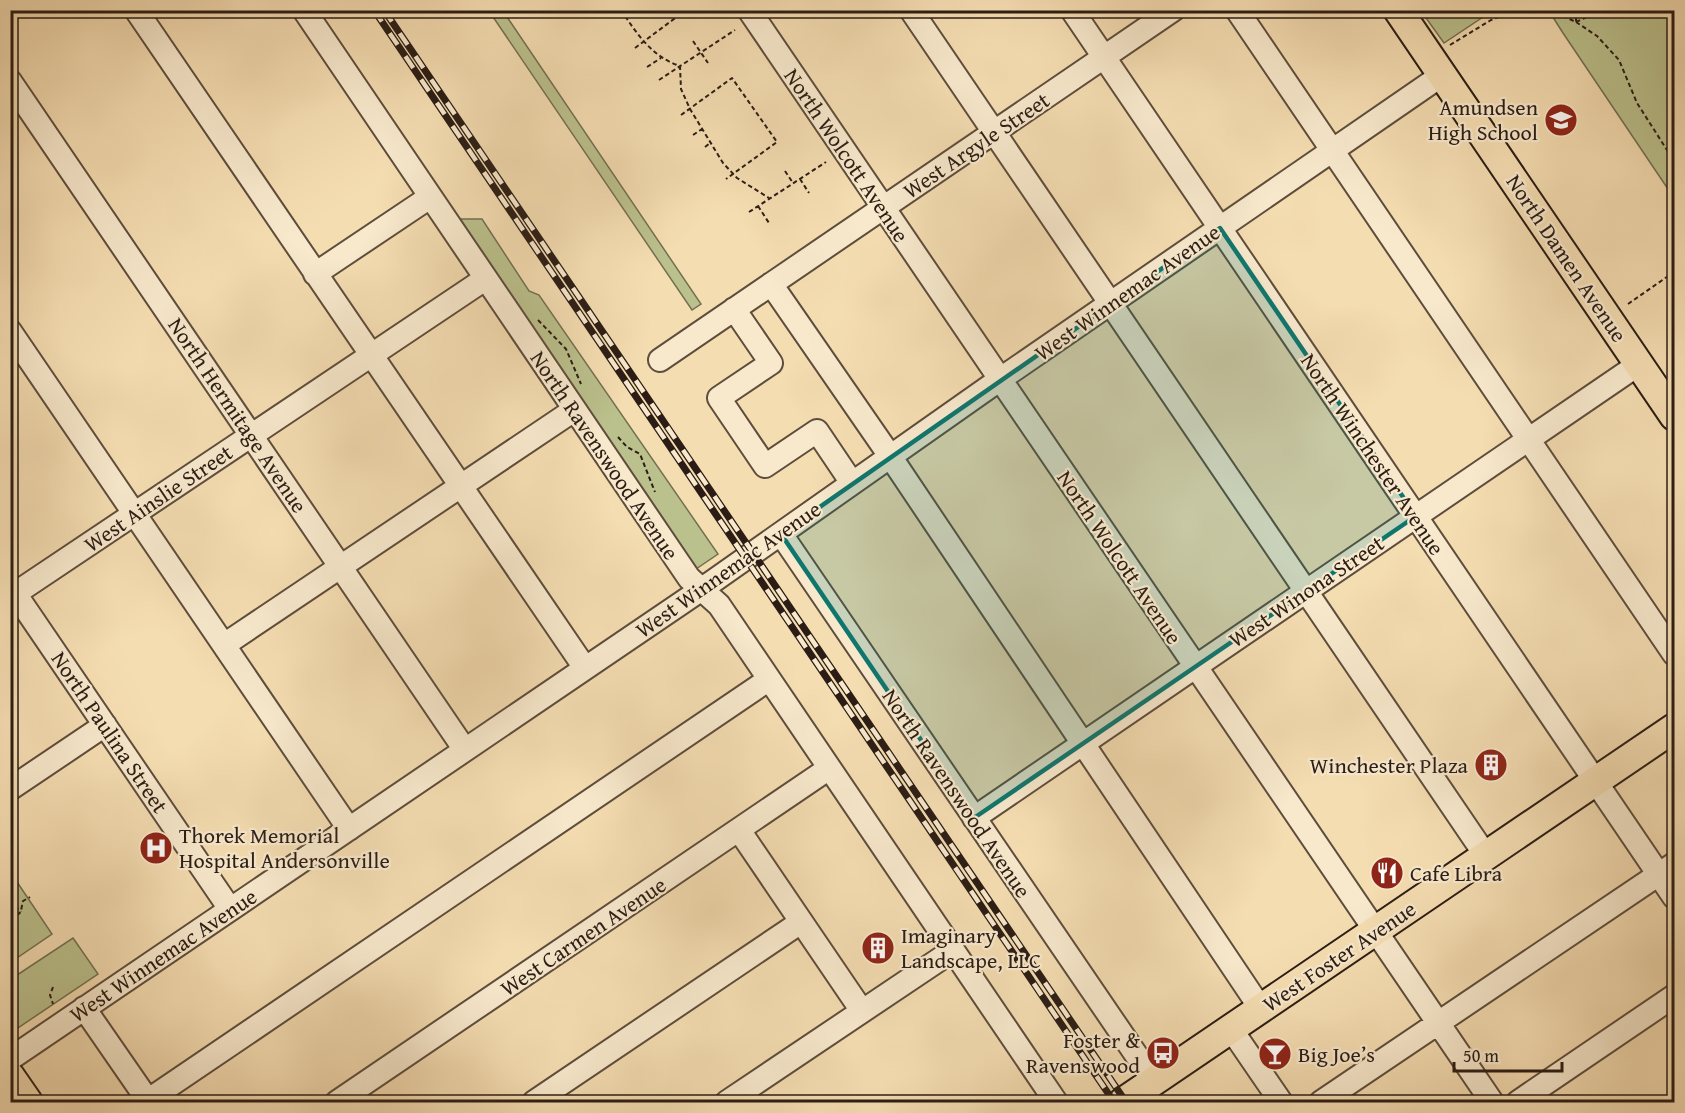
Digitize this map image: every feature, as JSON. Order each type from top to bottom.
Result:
[{"type":"main road","name":"North Damen Avenue","points":[[1398,10],[1674,416]]},
{"type":"main road","name":"West Foster Avenue","points":[[1123,1102],[1674,728]]},
{"type":"main road","points":[[10,1076],[28,1102]]},
{"type":"street","points":[[136,10],[585,668]]},
{"type":"street","name":"North Ravenswood Avenue","points":[[303,10],[689,578],[719,605],[828,769],[1056,1102]]},
{"type":"street","name":"North Wolcott Avenue","points":[[749,10],[1492,1102]]},
{"type":"street","points":[[911,10],[1486,856]]},
{"type":"street","name":"North Winchester Avenue","points":[[1072,10],[1596,782],[1667,869],[1674,897]]},
{"type":"street","name":"West Argyle Street","points":[[660,360],[1173,10]]},
{"type":"street","points":[[1237,10],[1674,654]]},
{"type":"street","name":"West Winnemac Avenue","points":[[10,1059],[702,589],[999,380],[1442,75]]},
{"type":"street","name":"North Hermitage Avenue","points":[[10,81],[465,750]]},
{"type":"street","points":[[315,274],[430,197]]},
{"type":"street","name":"West Ainslie Street","points":[[12,592],[135,513],[485,279]]},
{"type":"street","points":[[771,284],[890,456],[1261,1009]]},
{"type":"street","points":[[734,309],[771,363],[719,398],[765,466],[817,431],[852,483]]},
{"type":"street","points":[[10,331],[349,829]]},
{"type":"street","name":"West Winona Street","points":[[974,818],[1639,364]]},
{"type":"street","points":[[224,645],[574,410]]},
{"type":"street","name":"North Ravenswood Avenue","points":[[781,534],[1154,1081]]},
{"type":"street","name":"North Paulina Street","points":[[12,592],[230,909]]},
{"type":"street","points":[[84,1008],[148,1102],[768,680]]},
{"type":"street","points":[[10,789],[105,725]]},
{"type":"street","name":"West Carmen Avenue","points":[[337,1102],[828,769]]},
{"type":"street","points":[[739,830],[862,1011]]},
{"type":"street","points":[[1321,1102],[1667,869]]},
{"type":"street","points":[[534,1102],[801,922]]},
{"type":"street","points":[[727,1102],[952,951]]},
{"type":"street","points":[[1518,1102],[1674,996]]},
{"type":"street","points":[[1231,1029],[1281,1102]]},
{"type":"path","points":[[614,14],[620,10],[644,42],[661,58],[680,66]]},
{"type":"path","points":[[635,48],[686,10]]},
{"type":"path","points":[[1450,45],[1491,20],[1516,10]]},
{"type":"path","points":[[1549,10],[1576,22],[1597,36],[1619,60],[1637,103],[1674,161]]},
{"type":"path","points":[[1576,10],[1576,22]]},
{"type":"path","points":[[1576,22],[1602,10]]},
{"type":"path","points":[[659,80],[735,30]]},
{"type":"path","points":[[693,41],[708,63]]},
{"type":"path","points":[[647,67],[661,58]]},
{"type":"path","points":[[680,66],[681,89],[710,143],[733,174],[770,198]]},
{"type":"path","points":[[681,115],[732,78],[777,142],[726,179]]},
{"type":"path","points":[[693,135],[702,129]]},
{"type":"path","points":[[705,147],[710,143]]},
{"type":"path","points":[[749,212],[826,162]]},
{"type":"path","points":[[785,171],[794,183]]},
{"type":"path","points":[[800,179],[809,193]]},
{"type":"path","points":[[758,206],[769,223]]},
{"type":"path","points":[[1628,304],[1674,272]]},
{"type":"path","points":[[21,912],[23,901],[30,897]]},
{"type":"path","points":[[10,901],[21,912]]},
{"type":"path","points":[[10,918],[21,912]]},
{"type":"path","points":[[53,987],[50,995],[53,1004]]},
{"type":"highlighted area","points":[[1220,228],[1416,516],[974,818],[781,534]]},
{"type":"green space","points":[[489,11],[503,11],[701,304],[692,310]]},
{"type":"green space","points":[[1421,11],[1492,11],[1444,43]]},
{"type":"green space","points":[[1549,11],[1674,11],[1674,198],[1563,33]]},
{"type":"green space","points":[[456,219],[482,219],[529,291],[539,295],[718,554],[696,569]]},
{"type":"green space","points":[[11,873],[52,934],[10,962]]},
{"type":"green space","points":[[73,938],[98,974],[12,1032],[10,1029],[11,979]]},
{"type":"railway","points":[[374,10],[1114,1102]]},
{"type":"railway","points":[[384,10],[1126,1102]]},
{"type":"place","name":"Amundsen High School","points":[[1561,120]]},
{"type":"place","name":"Winchester Plaza","points":[[1491,765]]},
{"type":"place","name":"Thorek Memorial Hospital Andersonville","points":[[156,848]]},
{"type":"place","name":"Cafe Libra","points":[[1387,873]]},
{"type":"place","name":"Imaginary Landscape, LLC","points":[[878,948]]},
{"type":"place","name":"Foster & Ravenswood","points":[[1163,1053]]},
{"type":"place","name":"Big Joe’s","points":[[1275,1054]]}]
